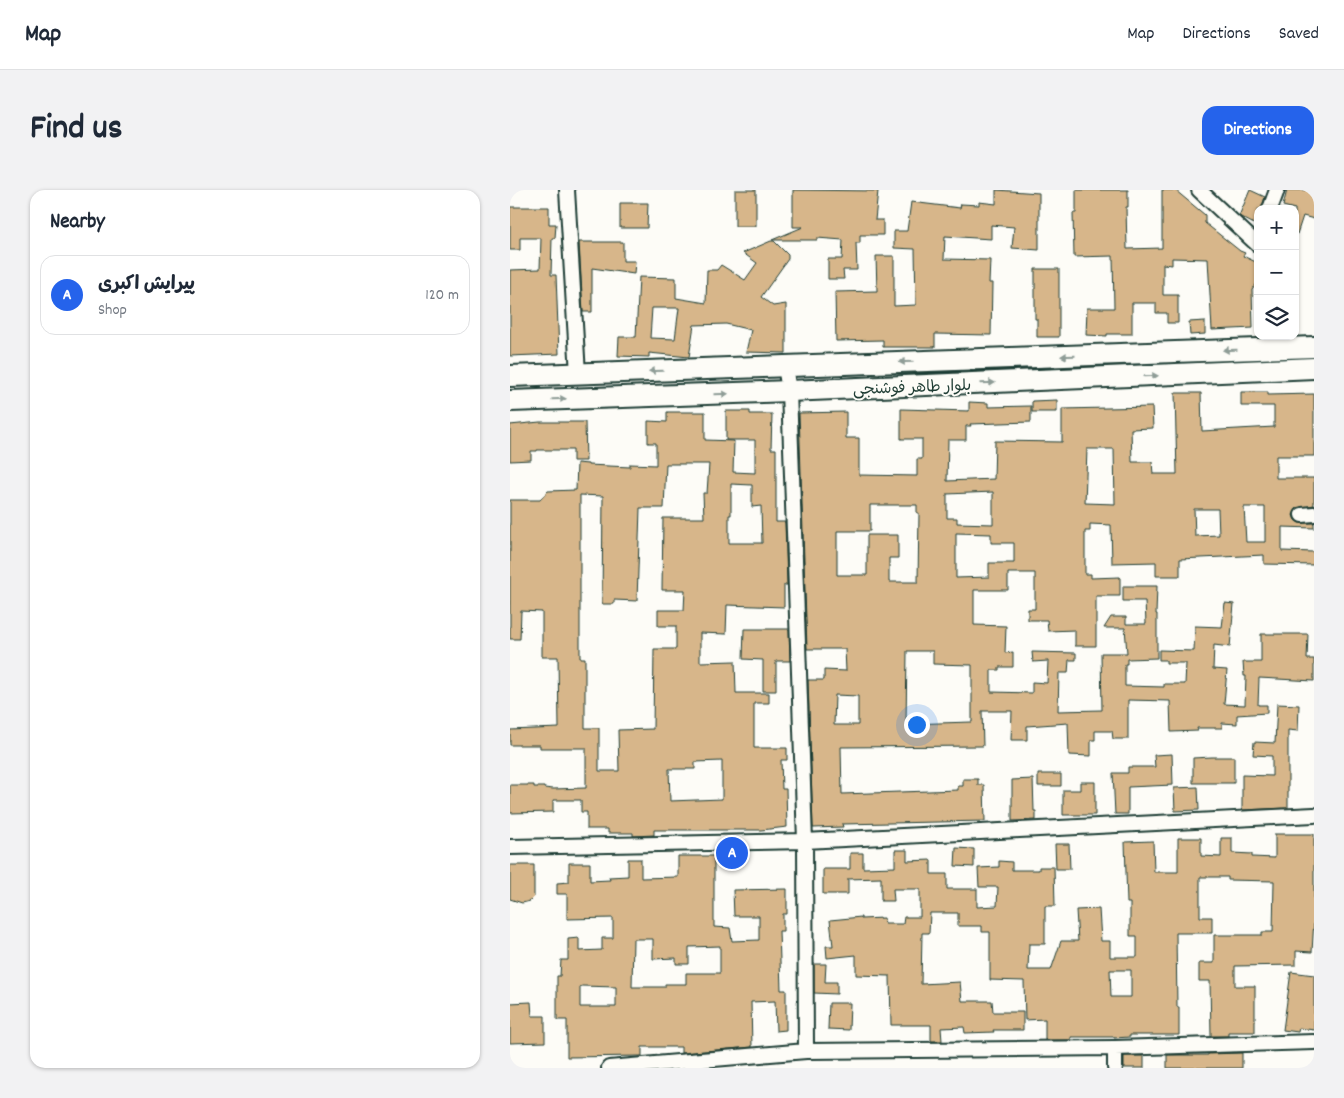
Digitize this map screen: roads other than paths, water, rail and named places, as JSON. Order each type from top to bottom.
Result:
[{"type":"street","points":[[567,190],[578,374]]},
{"type":"street","points":[[1199,190],[1254,241]]},
{"type":"street","points":[[1271,205],[1276,190]]},
{"type":"street","points":[[1278,342],[1279,370]]},
{"type":"street","name":"بلوار طاهر فوشنجی","points":[[510,376],[786,366],[1278,342],[1314,346]]},
{"type":"street","points":[[786,366],[805,841],[806,1051]]},
{"type":"street","name":"بلوار طاهر فوشنجی","points":[[510,401],[1314,368]]},
{"type":"street","points":[[510,847],[805,841],[1314,815]]},
{"type":"street","points":[[609,1068],[806,1051],[1114,1048],[1314,1042]]},
{"type":"street","points":[[1114,1048],[1115,1068]]},
{"type":"place","name":"پیرایش اکبری","points":[[732,853]]}]
